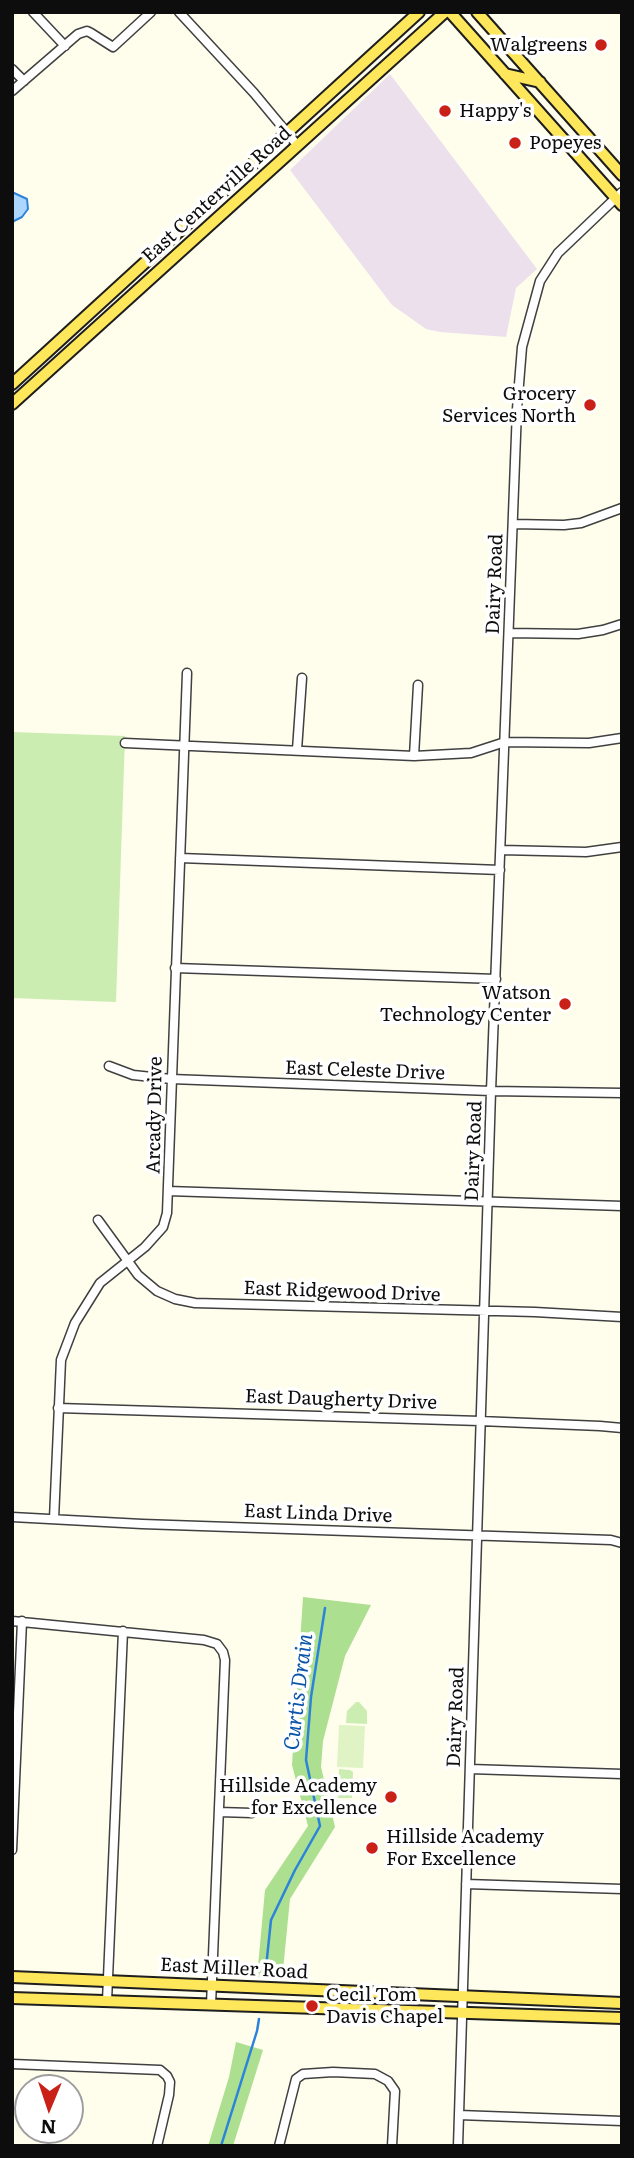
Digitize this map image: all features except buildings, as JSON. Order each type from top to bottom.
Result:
[{"type":"main road","name":"East Centerville Road","points":[[12,384],[419,12]]},
{"type":"main road","name":"East Centerville Road","points":[[12,404],[448,12]]},
{"type":"main road","points":[[448,12],[620,199]]},
{"type":"main road","points":[[477,12],[622,175]]},
{"type":"main road","points":[[505,74],[540,82]]},
{"type":"main road","points":[[172,238],[182,250]]},
{"type":"main road","points":[[75,327],[86,336]]},
{"type":"main road","name":"East Miller Road","points":[[12,1976],[622,2003]]},
{"type":"main road","name":"East Miller Road","points":[[12,1998],[622,2018]]},
{"type":"street","points":[[33,12],[65,46]]},
{"type":"street","points":[[12,91],[78,34],[87,31],[113,47],[151,12]]},
{"type":"street","points":[[179,12],[298,146]]},
{"type":"street","points":[[12,69],[24,81]]},
{"type":"street","name":"Dairy Road","points":[[458,2146],[491,1091],[517,414],[522,347],[540,281],[558,253],[620,199]]},
{"type":"street","points":[[513,524],[581,523],[622,508]]},
{"type":"street","points":[[509,633],[578,634],[622,624]]},
{"type":"street","name":"Arcady Drive","points":[[54,1519],[61,1360],[75,1323],[100,1283],[145,1247],[163,1227],[167,1213],[187,673]]},
{"type":"street","points":[[297,750],[302,678]]},
{"type":"street","points":[[414,756],[418,685]]},
{"type":"street","points":[[125,743],[414,756],[471,753],[505,742],[589,743],[622,738]]},
{"type":"street","points":[[500,850],[586,852],[622,847]]},
{"type":"street","points":[[180,858],[500,870]]},
{"type":"street","points":[[175,968],[496,979]]},
{"type":"street","name":"East Celeste Drive","points":[[109,1066],[133,1075],[171,1080],[622,1093]]},
{"type":"street","points":[[169,1191],[622,1206]]},
{"type":"street","name":"East Ridgewood Drive","points":[[98,1220],[138,1275],[157,1291],[175,1299],[195,1303],[535,1312],[622,1317]]},
{"type":"street","name":"East Daugherty Drive","points":[[58,1408],[480,1421],[622,1429]]},
{"type":"street","name":"East Linda Drive","points":[[12,1517],[611,1540],[622,1543]]},
{"type":"street","points":[[12,1850],[17,1621],[204,1640],[217,1644],[225,1660],[211,2005]]},
{"type":"street","points":[[107,2001],[123,1631]]},
{"type":"street","points":[[470,1769],[622,1774]]},
{"type":"street","points":[[219,1812],[252,1813]]},
{"type":"street","points":[[466,1885],[622,1889]]},
{"type":"street","points":[[12,2064],[160,2070],[170,2082],[157,2146]]},
{"type":"street","points":[[279,2146],[296,2079],[303,2074],[333,2072],[375,2074],[388,2081],[395,2091],[392,2146]]},
{"type":"street","points":[[459,2115],[622,2121]]},
{"type":"shaded area","points":[[390,74],[537,269],[516,288],[506,337],[426,329],[392,305],[290,170]]},
{"type":"green space","points":[[12,732],[125,736],[116,1002],[12,998]]},
{"type":"green space","points":[[303,1597],[371,1605],[345,1656],[323,1741],[321,1767],[335,1827],[290,1899],[282,1980],[257,1977],[265,1890],[308,1826],[292,1765]]},
{"type":"green space","points":[[356,1702],[367,1711],[367,1724],[346,1723],[347,1711]]},
{"type":"green space","points":[[339,1725],[365,1726],[363,1768],[337,1767]]},
{"type":"green space","points":[[339,1769],[353,1772],[352,1798],[338,1798]]},
{"type":"green space","points":[[236,2042],[263,2050],[233,2146],[208,2146],[229,2077]]},
{"type":"water","points":[[12,192],[27,199],[28,209],[22,217],[12,222]]},
{"type":"waterway","name":"Curtis Drain","points":[[265,1977],[271,1920],[320,1826],[306,1760],[311,1697],[325,1608]]},
{"type":"waterway","name":"Curtis Drain","points":[[221,2146],[259,2019]]},
{"type":"place","name":"Walgreens","points":[[601,45]]},
{"type":"place","name":"Happy's","points":[[445,111]]},
{"type":"place","name":"Popeyes","points":[[515,143]]},
{"type":"place","name":"Grocery Services North","points":[[590,405]]},
{"type":"place","name":"Watson Technology Center","points":[[565,1004]]},
{"type":"place","name":"Hillside Academy for Excellence","points":[[391,1797]]},
{"type":"place","name":"Hillside Academy For Excellence","points":[[372,1848]]},
{"type":"place","name":"Cecil Tom Davis Chapel","points":[[312,2006]]}]
